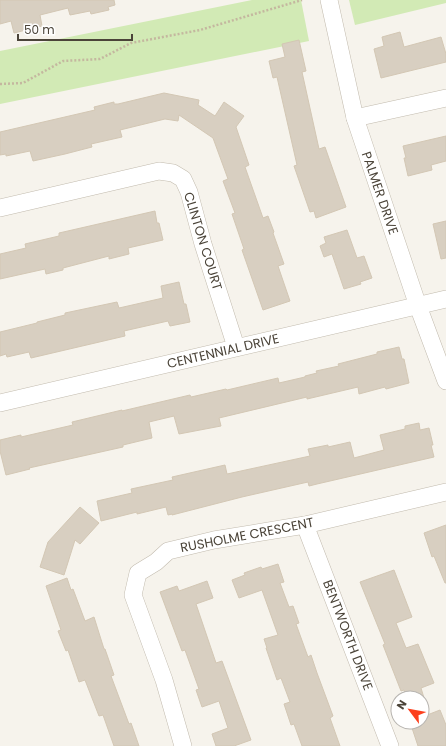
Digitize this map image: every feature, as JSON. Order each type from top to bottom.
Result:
[{"type":"street","name":"PALMER DRIVE","points":[[330,0],[355,118],[418,306],[446,381]]},
{"type":"street","points":[[355,118],[446,98]]},
{"type":"street","name":"CLINTON COURT","points":[[0,208],[159,171],[173,173],[183,179],[189,192],[203,244],[236,347]]},
{"type":"street","name":"CENTENNIAL DRIVE","points":[[0,403],[446,299]]},
{"type":"street","name":"RUSHOLME CRESCENT","points":[[183,746],[164,680],[133,595],[138,573],[156,562],[168,551],[214,540],[305,524],[446,492]]},
{"type":"street","name":"BENTWORTH DRIVE","points":[[305,524],[390,746]]},
{"type":"path","points":[[0,84],[23,83],[63,61],[100,59],[131,43],[200,30],[302,0]]},
{"type":"green space","points":[[252,0],[301,0],[309,41],[0,104],[0,51]]},
{"type":"green space","points":[[349,0],[446,0],[446,3],[355,25]]},
{"type":"building","points":[[0,0],[114,0],[115,5],[108,7],[109,10],[91,14],[90,11],[70,15],[68,8],[40,15],[42,26],[14,33],[11,21],[0,24]]},
{"type":"building","points":[[400,32],[404,47],[441,37],[446,54],[446,62],[381,78],[374,49],[384,46],[382,37]]},
{"type":"building","points":[[299,40],[306,71],[302,72],[319,149],[325,147],[346,207],[316,218],[314,211],[310,212],[294,166],[297,165],[277,77],[273,78],[269,61],[285,57],[282,44]]},
{"type":"building","points":[[164,93],[199,100],[198,105],[215,116],[224,102],[244,116],[236,127],[249,165],[245,167],[263,218],[268,216],[274,232],[273,233],[284,264],[278,266],[290,301],[263,310],[242,250],[244,249],[232,214],[235,213],[223,181],[228,179],[213,138],[179,115],[178,121],[165,119],[120,130],[122,137],[91,144],[92,147],[65,154],[33,161],[30,151],[6,156],[6,154],[0,155],[0,132],[95,110],[94,107],[114,102],[114,104],[118,104]]},
{"type":"building","points":[[446,136],[446,161],[431,165],[432,170],[408,176],[403,146]]},
{"type":"building","points":[[155,211],[157,223],[159,223],[163,240],[128,248],[129,254],[109,259],[109,256],[46,274],[45,269],[0,279],[0,254],[26,248],[25,244],[59,236],[59,233]]},
{"type":"building","points":[[446,221],[446,258],[441,259],[433,224]]},
{"type":"building","points":[[347,230],[357,258],[364,256],[372,278],[360,282],[361,284],[344,289],[332,254],[324,257],[320,246],[326,243],[324,237]]},
{"type":"building","points":[[179,282],[190,322],[170,326],[168,321],[124,331],[125,336],[31,358],[29,352],[7,357],[6,354],[0,356],[0,332],[65,315],[65,313],[117,302],[119,308],[163,298],[161,286]]},
{"type":"building","points":[[399,347],[402,359],[404,359],[409,383],[386,389],[385,387],[359,394],[358,387],[307,399],[307,397],[219,418],[221,426],[179,434],[174,416],[149,422],[152,438],[123,445],[123,447],[29,468],[30,469],[6,475],[0,451],[0,440],[21,435],[21,437],[73,425],[72,422],[190,395],[191,397],[278,378],[279,383],[305,377],[317,373],[316,371],[339,366],[338,364]]},
{"type":"building","points":[[419,423],[420,430],[429,428],[434,457],[309,486],[308,482],[172,515],[168,515],[166,507],[137,514],[137,512],[101,521],[97,501],[132,493],[131,489],[173,480],[172,477],[225,465],[227,474],[310,456],[308,449],[328,445],[328,447],[350,442],[354,458],[384,450],[380,435],[405,429],[405,426]]},
{"type":"building","points":[[80,507],[99,523],[80,544],[75,540],[64,575],[40,567],[48,542]]},
{"type":"building","points":[[446,525],[445,583],[434,556],[432,557],[424,533]]},
{"type":"building","points":[[278,564],[284,582],[280,583],[289,607],[293,606],[299,623],[296,624],[308,657],[311,655],[333,716],[330,718],[340,746],[302,746],[294,724],[291,725],[284,704],[290,702],[281,678],[277,680],[266,648],[264,639],[278,635],[262,590],[239,598],[232,580],[245,575],[244,573],[261,567],[262,569]]},
{"type":"building","points":[[394,570],[412,617],[396,623],[406,648],[418,644],[434,683],[421,688],[422,690],[401,690],[383,645],[385,644],[360,582]]},
{"type":"building","points":[[67,578],[71,590],[73,589],[85,621],[94,617],[114,675],[111,676],[139,746],[114,746],[103,715],[99,716],[85,680],[79,682],[68,650],[66,651],[58,631],[61,630],[46,586]]},
{"type":"building","points":[[207,581],[213,598],[196,604],[216,663],[222,661],[251,740],[234,746],[216,746],[212,734],[228,728],[219,701],[202,707],[196,690],[199,689],[185,650],[182,651],[160,592],[177,586],[179,591]]},
{"type":"building","points":[[440,710],[446,725],[446,746],[418,746],[413,730],[430,730],[430,714]]}]
